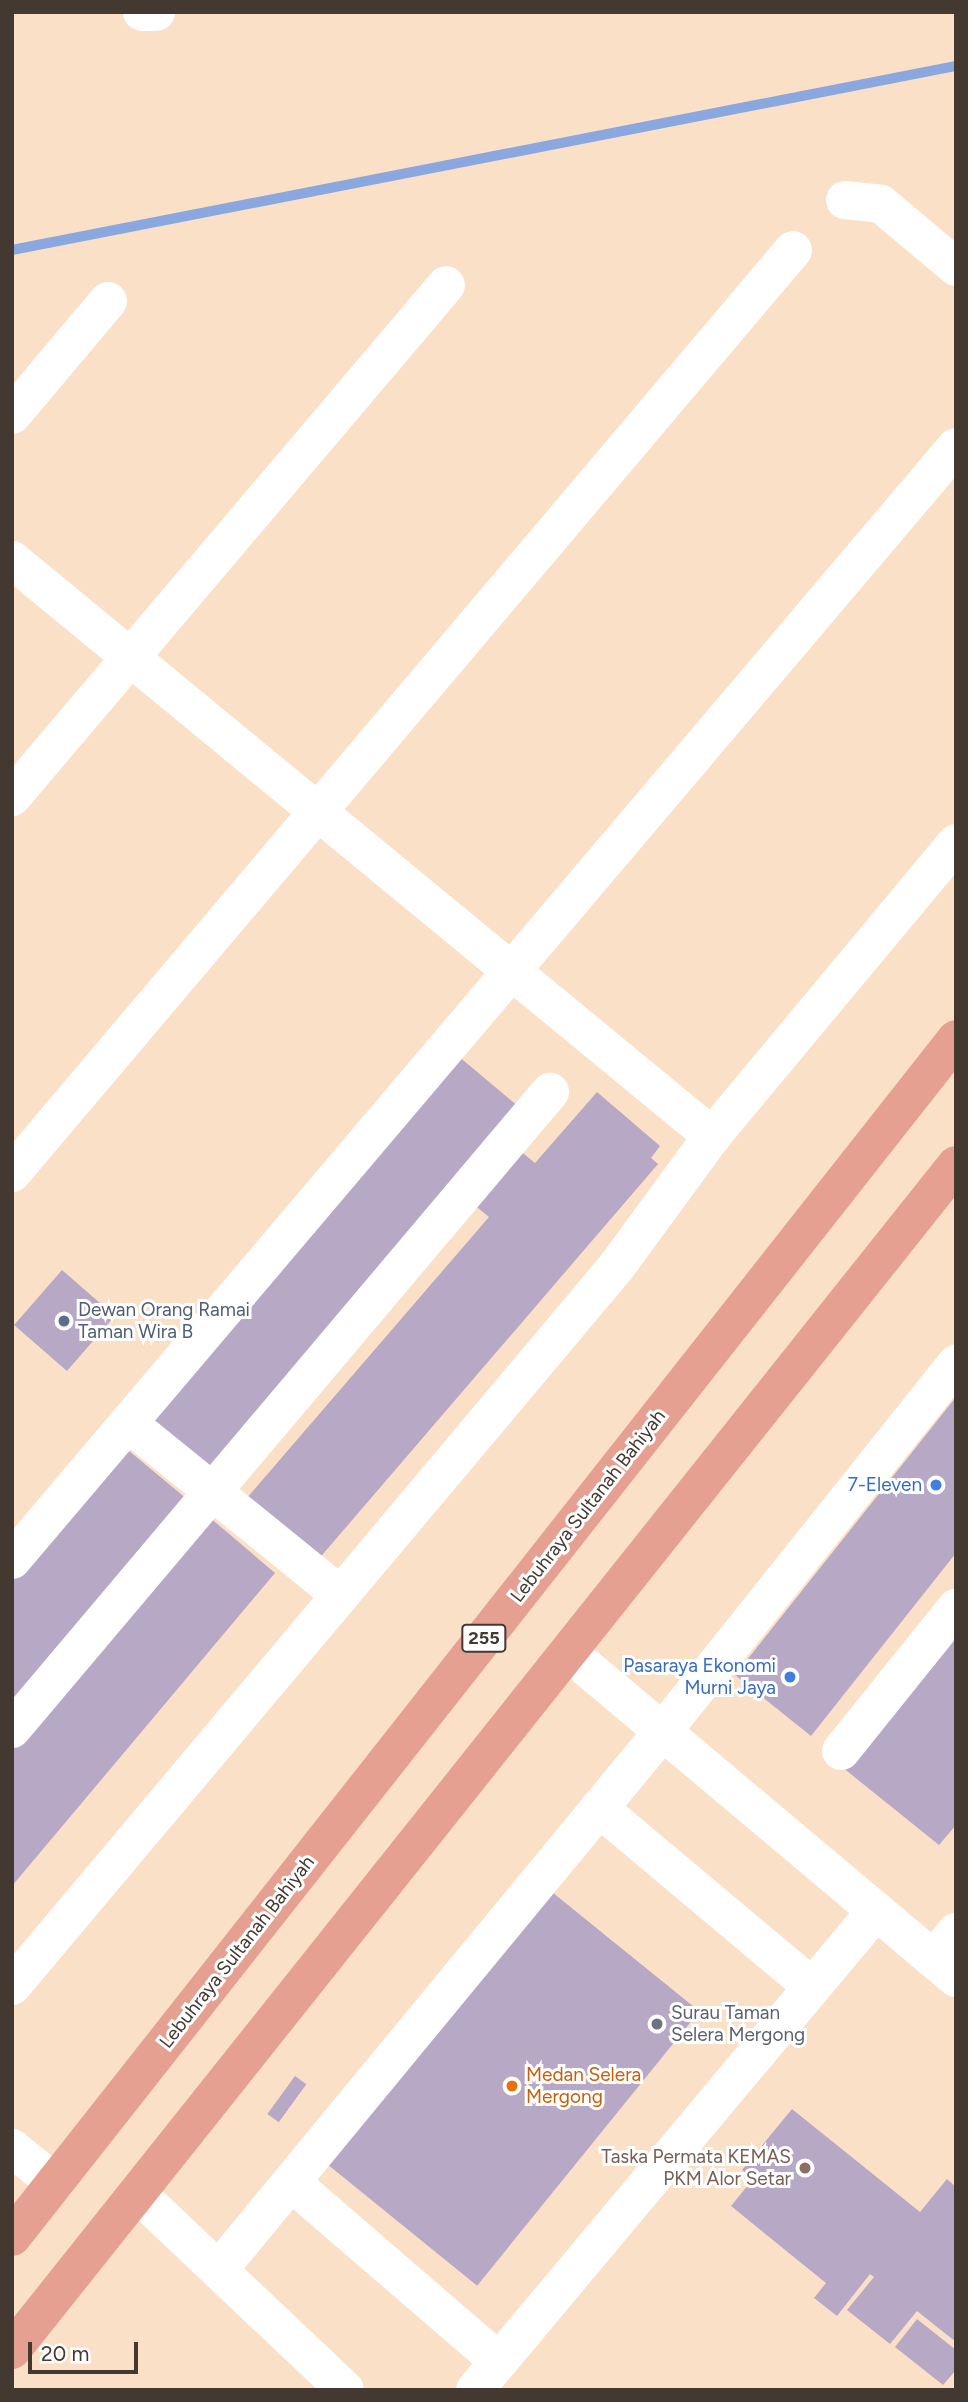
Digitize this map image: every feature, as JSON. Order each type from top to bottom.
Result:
[{"type":"main road","name":"Lebuhraya Sultanah Bahiyah","points":[[12,2237],[956,1039]]},
{"type":"main road","points":[[12,2350],[956,1165]]},
{"type":"street","points":[[845,200],[881,204],[956,267]]},
{"type":"street","points":[[12,1173],[793,250]]},
{"type":"street","points":[[12,797],[131,660],[446,285]]},
{"type":"street","points":[[12,415],[108,301]]},
{"type":"street","points":[[12,1560],[516,971],[956,447]]},
{"type":"street","points":[[12,560],[316,811],[516,971],[712,1136]]},
{"type":"street","points":[[12,1986],[617,1266],[712,1136],[956,843]]},
{"type":"street","points":[[12,1729],[550,1092]]},
{"type":"street","points":[[220,2268],[663,1731],[956,1364]]},
{"type":"street","points":[[128,1423],[339,1594]]},
{"type":"street","points":[[841,1751],[956,1608]]},
{"type":"street","points":[[568,1652],[876,1911],[948,1956]]},
{"type":"street","points":[[599,1808],[810,1985]]},
{"type":"street","points":[[292,2183],[486,2376],[810,1985],[876,1911]]},
{"type":"street","points":[[12,2148],[55,2183]]},
{"type":"street","points":[[137,2193],[220,2268],[339,2388]]},
{"type":"building","points":[[457,1055],[524,1111],[218,1475],[152,1419]]},
{"type":"building","points":[[597,1092],[660,1146],[651,1158],[658,1164],[317,1561],[246,1499],[489,1217],[473,1204],[519,1150],[535,1163]]},
{"type":"building","name":"Dewan Orang Ramai Taman Wira B","points":[[62,1270],[115,1316],[67,1371],[14,1325]]},
{"type":"building","points":[[956,1397],[956,1553],[811,1736],[735,1675]]},
{"type":"building","points":[[116,1440],[188,1500],[12,1710],[12,1563]]},
{"type":"building","points":[[208,1516],[275,1573],[12,1886],[12,1749]]},
{"type":"building","points":[[956,1615],[956,1825],[939,1845],[837,1763]]},
{"type":"building","name":"Medan Selera Mergong","points":[[547,1888],[699,2011],[477,2286],[325,2162]]},
{"type":"building","points":[[295,2076],[306,2084],[279,2122],[267,2114]]},
{"type":"building","points":[[792,2109],[920,2212],[947,2179],[956,2187],[956,2342],[917,2311],[890,2344],[847,2310],[874,2277],[870,2274],[837,2316],[814,2298],[826,2283],[731,2206],[753,2179],[742,2170]]},
{"type":"building","points":[[917,2319],[956,2350],[956,2370],[943,2385],[895,2347]]},
{"type":"waterway","points":[[12,250],[956,66]]},
{"type":"place","name":"Dewan Orang Ramai Taman Wira B","points":[[64,1321]]},
{"type":"place","name":"7-Eleven","points":[[936,1485]]},
{"type":"place","name":"Pasaraya Ekonomi Murni Jaya","points":[[790,1677]]},
{"type":"place","name":"Surau Taman Selera Mergong","points":[[657,2024]]},
{"type":"place","name":"Medan Selera Mergong","points":[[512,2086]]},
{"type":"place","name":"Taska Permata KEMAS PKM Alor Setar","points":[[805,2168]]}]
